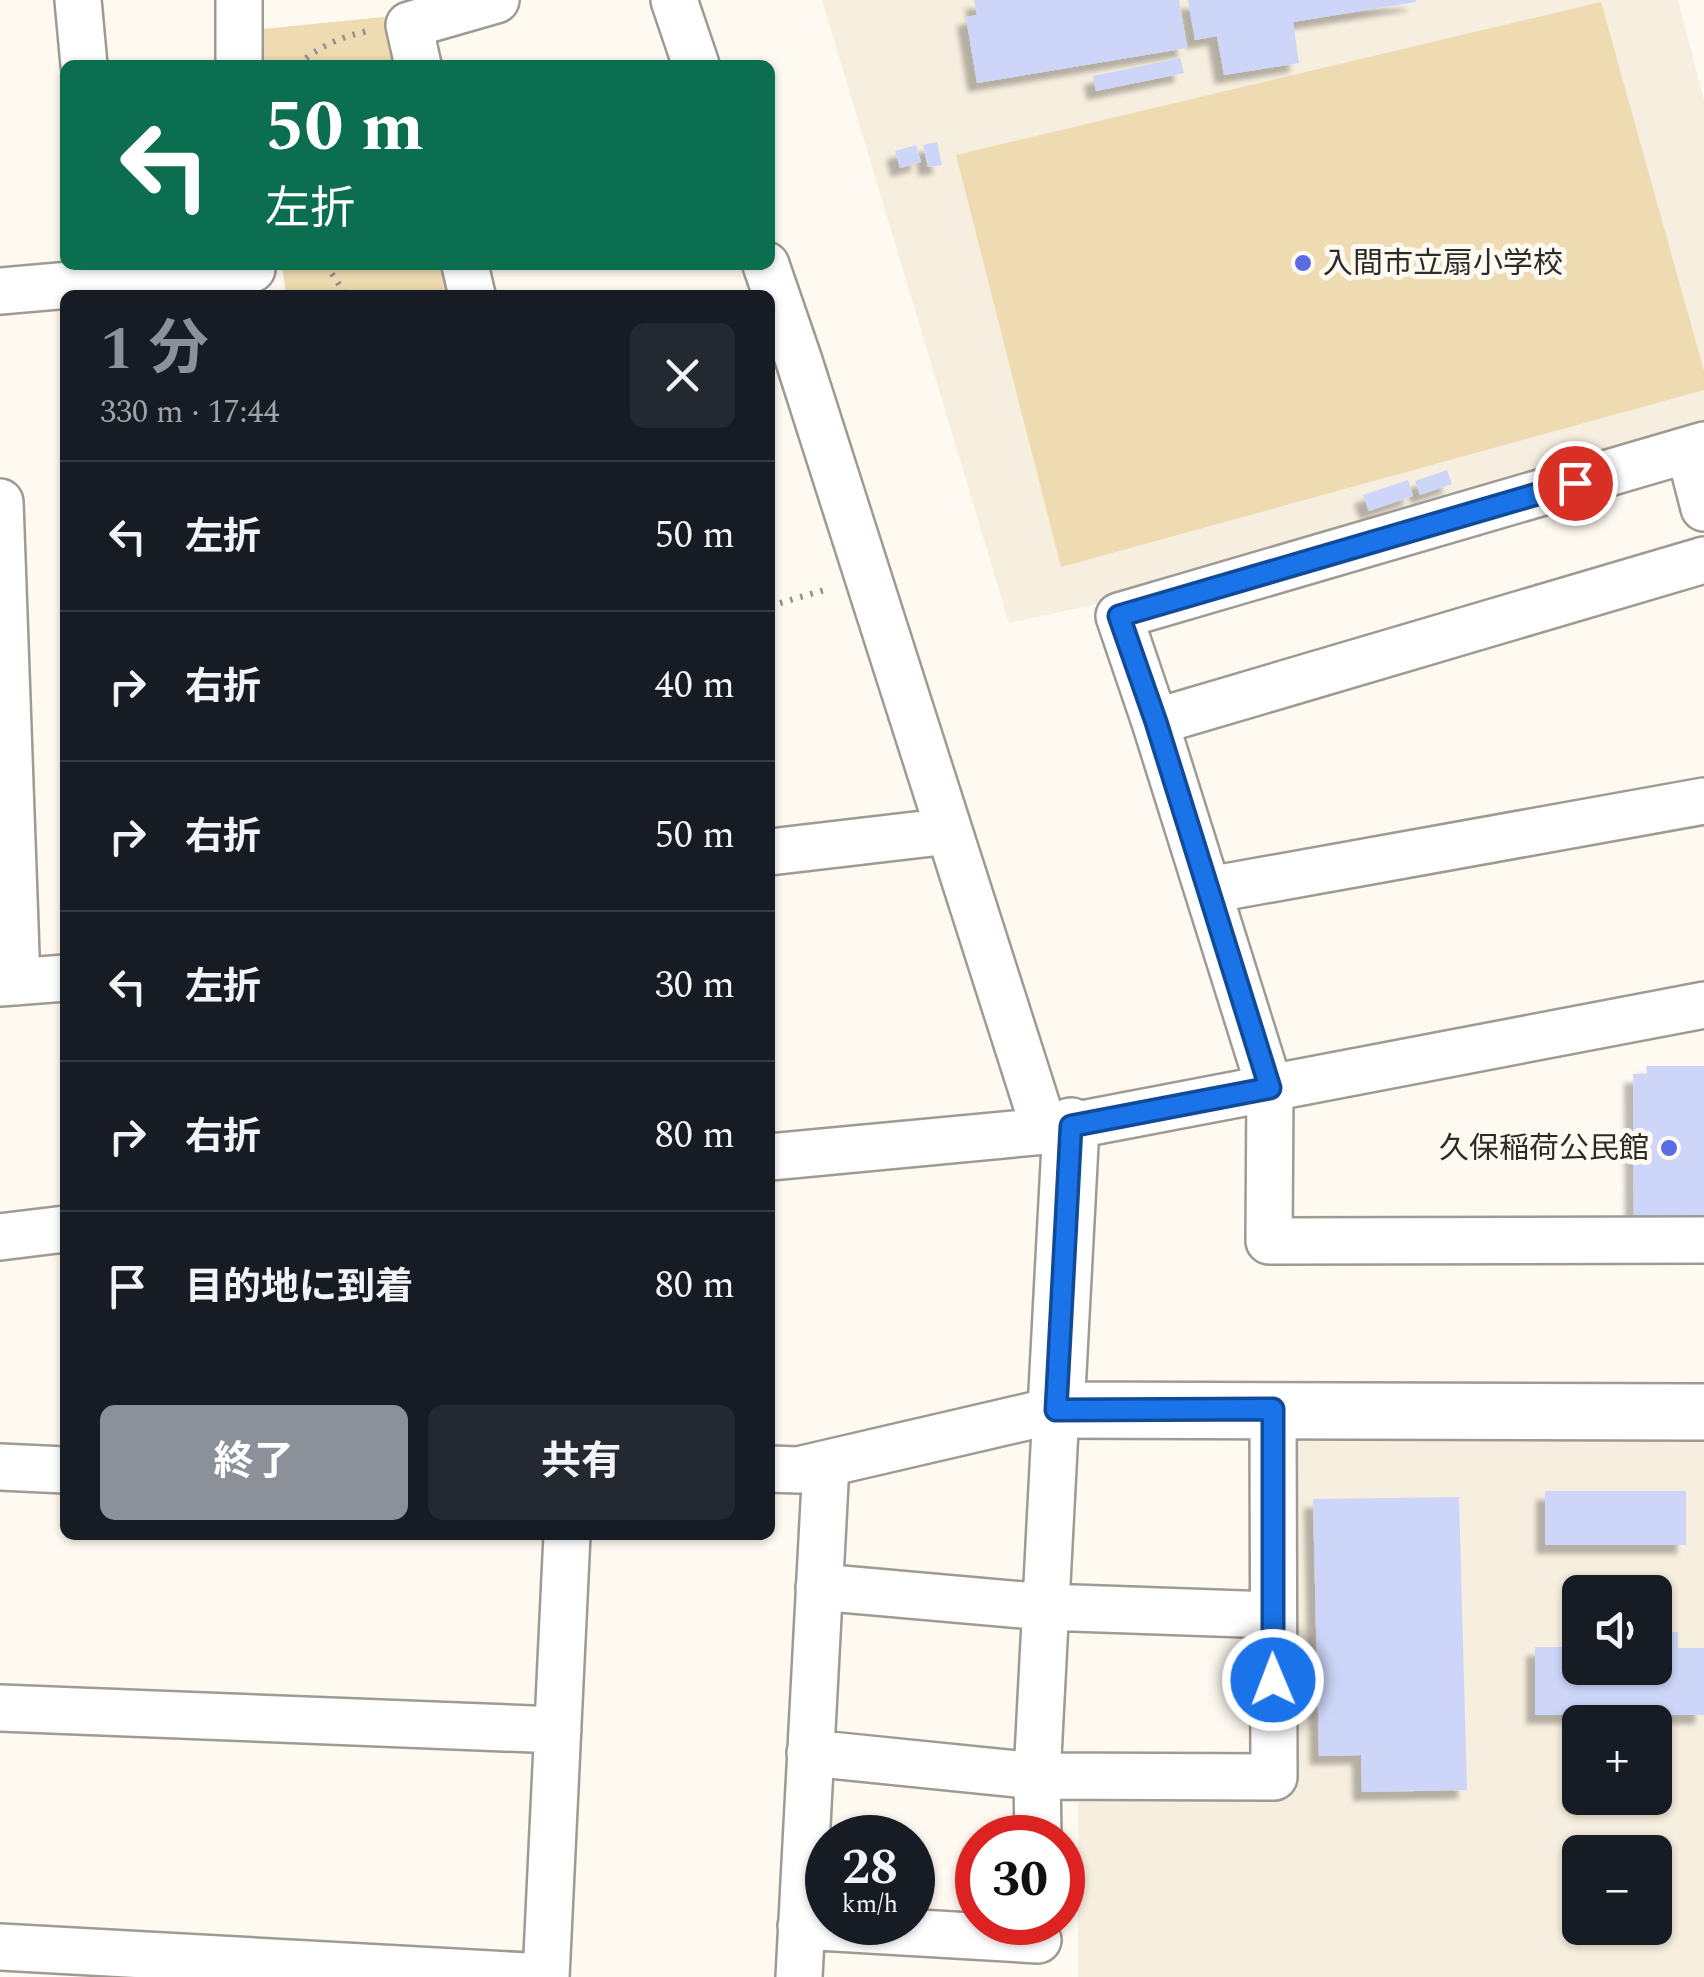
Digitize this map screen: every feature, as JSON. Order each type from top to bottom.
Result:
[{"type":"street","points":[[78,0],[84,60]]},
{"type":"street","points":[[239,0],[239,60]]},
{"type":"street","points":[[414,45],[496,0]]},
{"type":"street","points":[[674,0],[694,60]]},
{"type":"street","points":[[0,291],[104,274],[253,276]]},
{"type":"street","points":[[775,290],[949,831],[1058,1128],[1056,1410],[1038,1815]]},
{"type":"street","points":[[1704,508],[1696,447],[1119,616],[1270,1088],[1269,1241],[1704,1240]]},
{"type":"street","points":[[0,502],[8,983],[60,978]]},
{"type":"street","points":[[1156,722],[1704,560]]},
{"type":"street","points":[[1209,890],[1704,801]]},
{"type":"street","points":[[775,851],[949,831]]},
{"type":"street","points":[[775,1156],[1058,1128],[1704,1005]]},
{"type":"street","points":[[0,1237],[60,1229]]},
{"type":"street","points":[[810,1753],[1038,1776],[1274,1777],[1273,1409]]},
{"type":"street","points":[[775,1469],[798,1470],[1056,1410],[1704,1412]]},
{"type":"street","points":[[798,1977],[826,1464]]},
{"type":"street","points":[[0,1467],[60,1470]]},
{"type":"street","points":[[0,1947],[546,1977],[568,1540]]},
{"type":"street","points":[[819,1588],[1045,1607],[1272,1615]]},
{"type":"street","points":[[0,1708],[558,1730]]},
{"type":"street","points":[[801,1926],[1038,1947]]},
{"type":"path","points":[[303,60],[339,39],[382,28],[414,45]]},
{"type":"path","points":[[775,605],[868,578]]},
{"type":"shaded area","name":"入間市立扇小学校","points":[[822,0],[1678,0],[1704,100],[1704,426],[1101,603],[1009,623]]},
{"type":"shaded area","name":"入間市立扇小学校","points":[[1601,2],[1704,371],[1704,390],[1061,567],[956,155]]},
{"type":"shaded area","points":[[394,16],[405,60],[262,60],[262,29]]},
{"type":"shaded area","points":[[283,270],[458,270],[463,290],[285,290]]},
{"type":"shaded area","points":[[1283,1435],[1704,1439],[1704,1977],[1078,1977],[1078,1945],[1085,1945],[1085,1815],[1078,1815],[1078,1788],[1284,1788]]},
{"type":"building","points":[[974,0],[1179,0],[1187,48],[977,83],[966,17],[977,15]]},
{"type":"building","points":[[1188,0],[1416,2],[1293,22],[1299,63],[1224,75],[1217,36],[1195,40]]},
{"type":"building","points":[[1180,58],[1184,73],[1096,91],[1093,76]]},
{"type":"building","points":[[937,142],[942,165],[928,167],[923,145]]},
{"type":"building","points":[[916,145],[921,162],[900,168],[895,151]]},
{"type":"building","points":[[1447,470],[1452,484],[1420,495],[1415,481]]},
{"type":"building","points":[[1408,480],[1413,496],[1369,511],[1363,495]]},
{"type":"building","name":"久保稲荷公民館","points":[[1646,1066],[1704,1066],[1704,1221],[1634,1221],[1633,1074],[1647,1074]]},
{"type":"building","points":[[1545,1491],[1686,1491],[1686,1545],[1545,1545]]},
{"type":"building","points":[[1459,1497],[1467,1790],[1362,1792],[1361,1755],[1319,1756],[1313,1499]]},
{"type":"building","points":[[1672,1632],[1678,1632],[1678,1648],[1704,1648],[1704,1715],[1672,1715],[1672,1705],[1562,1705],[1562,1715],[1535,1715],[1535,1647],[1562,1647],[1562,1685],[1672,1685]]},
{"type":"place","name":"入間市立扇小学校","points":[[1303,263]]},
{"type":"place","name":"久保稲荷公民館","points":[[1669,1148]]},
{"type":"route","points":[[1273,1680],[1273,1409],[1056,1410],[1071,1126],[1270,1088],[1119,616],[1575,483]]}]
